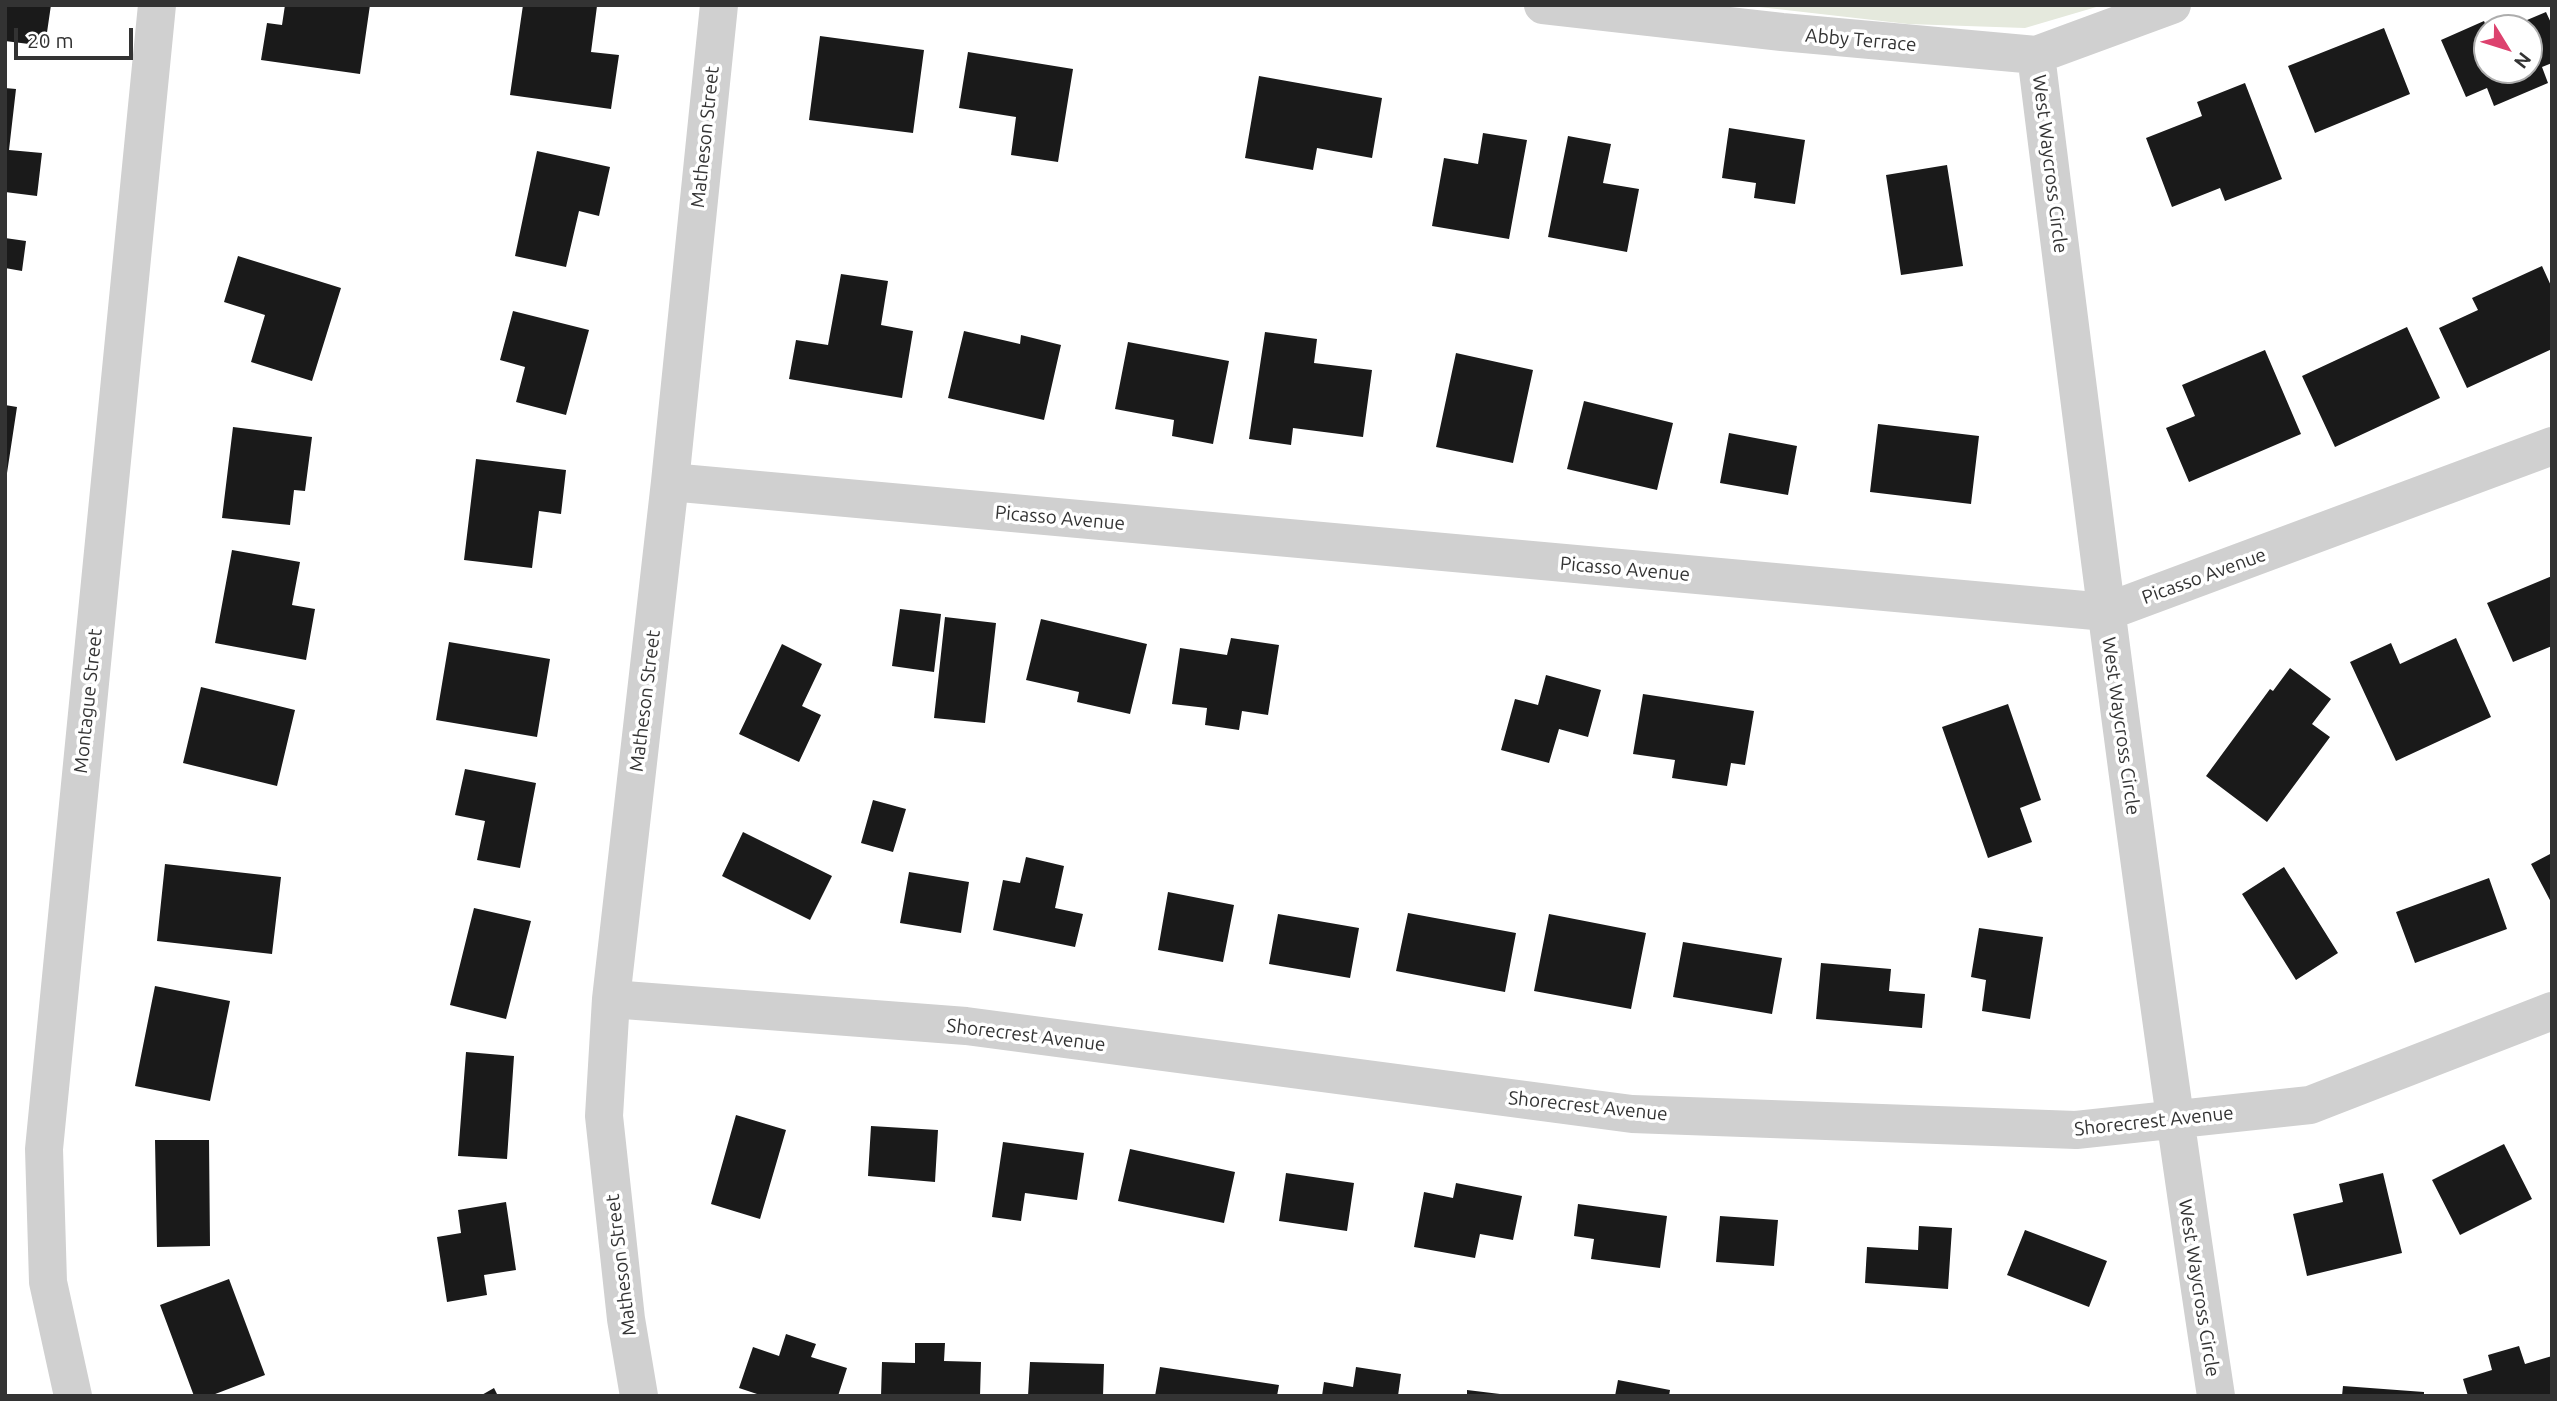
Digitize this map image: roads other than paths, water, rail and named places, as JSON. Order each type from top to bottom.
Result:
[{"type":"street","name":"Montague Street","points":[[73,1396],[48,1282],[44,1149],[157,5]]},
{"type":"street","name":"Matheson Street","points":[[639,1396],[626,1319],[604,1116],[611,999],[670,482],[719,5]]},
{"type":"street","name":"Abby Terrace","points":[[1543,5],[1795,34],[2036,55],[2172,5]]},
{"type":"street","name":"West Waycross Circle","points":[[2036,55],[2106,612],[2174,1120],[2216,1396]]},
{"type":"street","name":"Picasso Avenue","points":[[670,482],[2106,612],[2552,446]]},
{"type":"street","name":"Shorecrest Avenue","points":[[611,999],[966,1026],[1632,1114],[2076,1130],[2311,1105],[2552,1011]]}]
